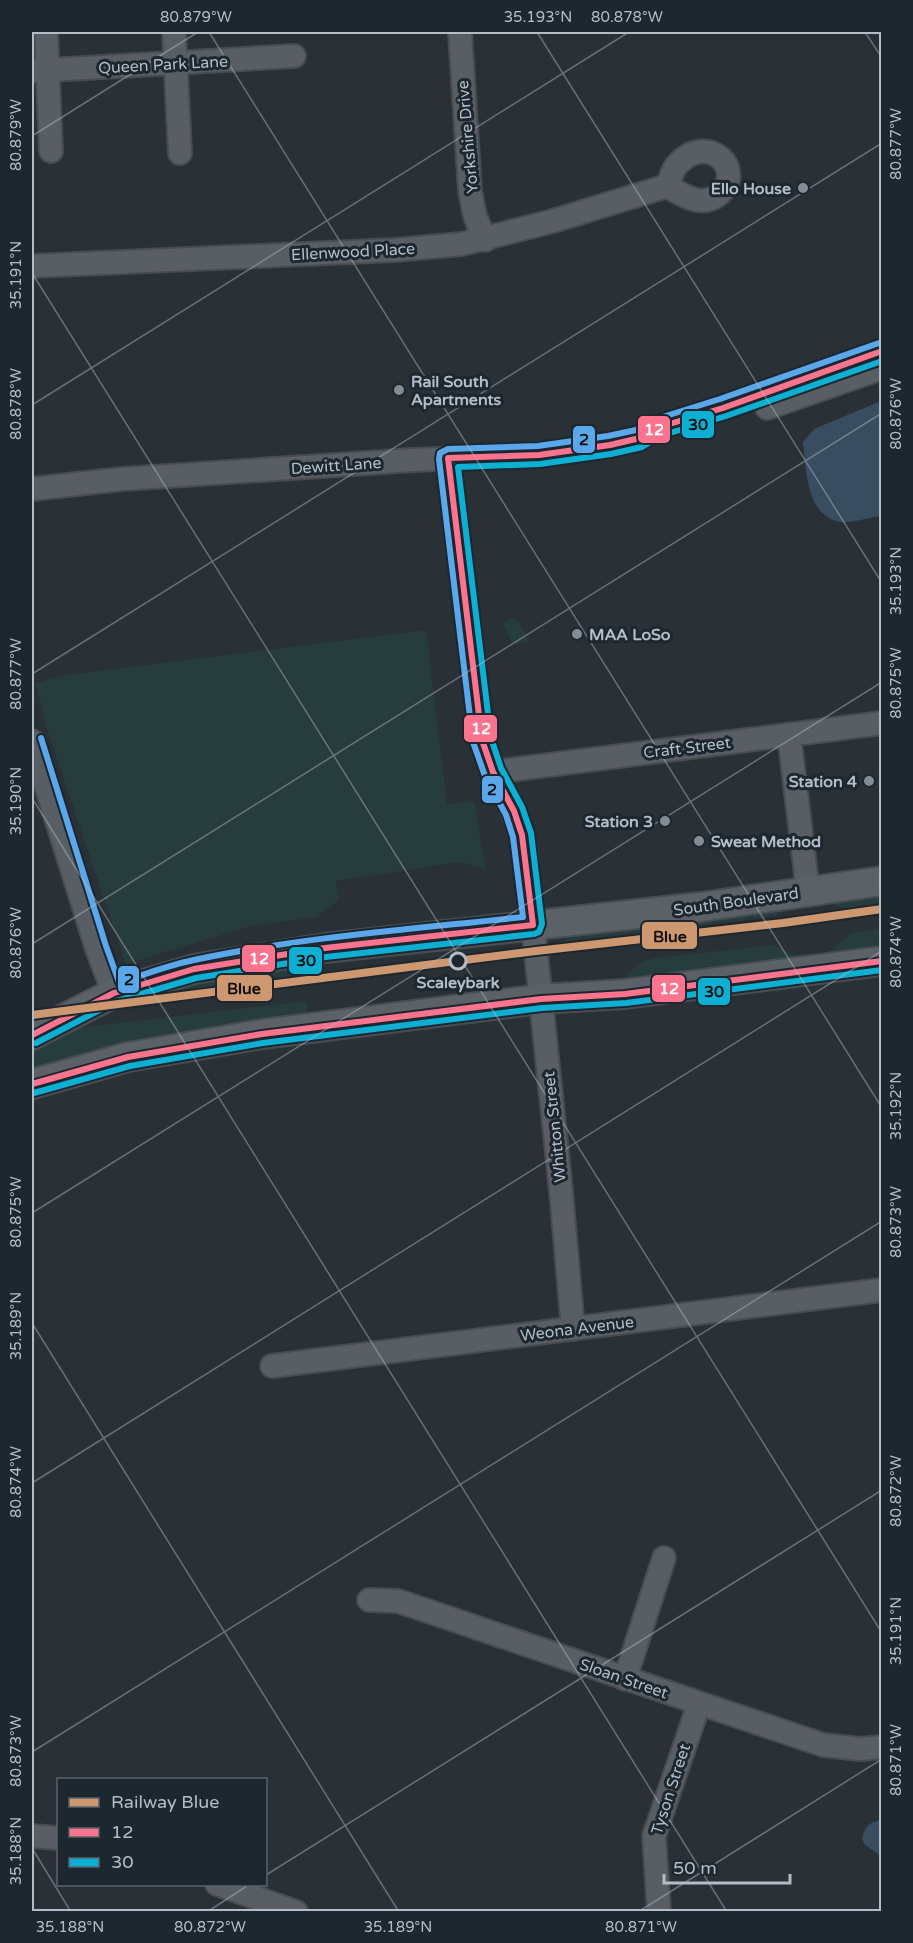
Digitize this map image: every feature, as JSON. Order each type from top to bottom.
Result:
[{"type":"main road","name":"South Boulevard","points":[[32,1035],[114,993],[194,969],[254,958],[347,945],[701,907],[882,881]]},
{"type":"main road","points":[[32,1084],[128,1057],[262,1034],[540,999],[625,994],[882,961]]},
{"type":"street","points":[[46,32],[39,70],[51,151]]},
{"type":"street","points":[[174,32],[180,153]]},
{"type":"street","name":"Yorkshire Drive","points":[[460,32],[470,191],[475,216],[485,240]]},
{"type":"street","name":"Queen Park Lane","points":[[39,70],[294,56]]},
{"type":"street","name":"Ellenwood Place","points":[[32,266],[395,250],[462,244],[485,240],[667,186]]},
{"type":"street","name":"Dewitt Lane","points":[[32,489],[122,479],[448,458],[539,455],[610,445],[640,438],[656,428],[723,408],[882,351]]},
{"type":"street","name":"Dewitt Lane","points":[[640,438],[659,442],[727,422],[882,368]]},
{"type":"street","name":"Whitton Street","points":[[448,458],[482,740],[493,772],[518,820],[522,835],[561,1191],[573,1329]]},
{"type":"street","name":"Craft Street","points":[[493,772],[882,723]]},
{"type":"street","points":[[789,735],[808,891]]},
{"type":"street","points":[[32,741],[97,949],[114,993]]},
{"type":"street","name":"Weona Avenue","points":[[272,1366],[882,1290]]},
{"type":"street","points":[[625,1678],[664,1558]]},
{"type":"street","name":"Sloan Street","points":[[369,1600],[398,1601],[823,1745],[860,1749],[882,1747]]},
{"type":"street","name":"Tyson Street","points":[[659,1911],[654,1836],[699,1704]]},
{"type":"street","points":[[32,1836],[57,1838]]},
{"type":"street","points":[[221,1886],[266,1907],[296,1911]]},
{"type":"green space","points":[[513,618],[517,620],[530,642],[514,645],[502,624]]},
{"type":"green space","points":[[426,630],[447,804],[474,801],[486,869],[460,862],[336,881],[339,900],[318,917],[251,926],[126,964],[49,735],[35,683],[66,675]]},
{"type":"green space","points":[[881,889],[881,904],[860,908],[840,907],[828,901],[787,909],[776,916],[558,944],[569,938],[682,923]]},
{"type":"green space","points":[[881,929],[881,951],[628,979],[626,975],[640,963],[653,958],[773,945],[793,954],[814,955],[832,950],[851,933]]},
{"type":"green space","points":[[298,965],[300,975],[148,996],[238,973]]},
{"type":"green space","points":[[306,1001],[308,1009],[305,1013],[32,1074],[32,1050],[66,1029]]},
{"type":"water","points":[[881,401],[881,516],[844,522],[829,518],[820,511],[810,490],[803,442],[814,429]]},
{"type":"water","points":[[882,1820],[881,1856],[865,1845],[862,1839],[868,1826]]},
{"type":"rail line","name":"Blue","points":[[32,1015],[882,909]]},
{"type":"transit line","name":"2","points":[[41,738],[119,982],[185,962],[276,945],[523,917],[513,837],[506,815],[485,776],[473,742],[440,453],[448,449],[538,446],[636,430],[653,420],[879,343]]},
{"type":"transit line","name":"12","points":[[32,1035],[114,993],[194,969],[325,948],[533,925],[522,835],[514,811],[493,772],[482,740],[448,458],[539,455],[610,445],[640,438],[656,428],[723,408],[882,351]]},
{"type":"transit line","name":"30","points":[[36,1043],[117,1001],[196,978],[326,957],[539,932],[542,924],[531,833],[522,807],[501,768],[491,738],[458,467],[540,464],[611,454],[642,447],[660,436],[726,416],[882,361]]},
{"type":"transit line","name":"12","points":[[32,1084],[128,1057],[262,1034],[541,999],[625,994],[882,961]]},
{"type":"transit line","name":"30","points":[[34,1093],[130,1066],[263,1043],[542,1008],[626,1003],[882,970]]},
{"type":"place","name":"Ello House","points":[[803,188]]},
{"type":"place","name":"Rail South Apartments","points":[[399,390]]},
{"type":"place","name":"MAA LoSo","points":[[577,634]]},
{"type":"place","name":"Station 4","points":[[869,781]]},
{"type":"place","name":"Station 3","points":[[665,821]]},
{"type":"place","name":"Sweat Method","points":[[699,841]]},
{"type":"place","name":"Scaleybark","points":[[458,961]]}]
